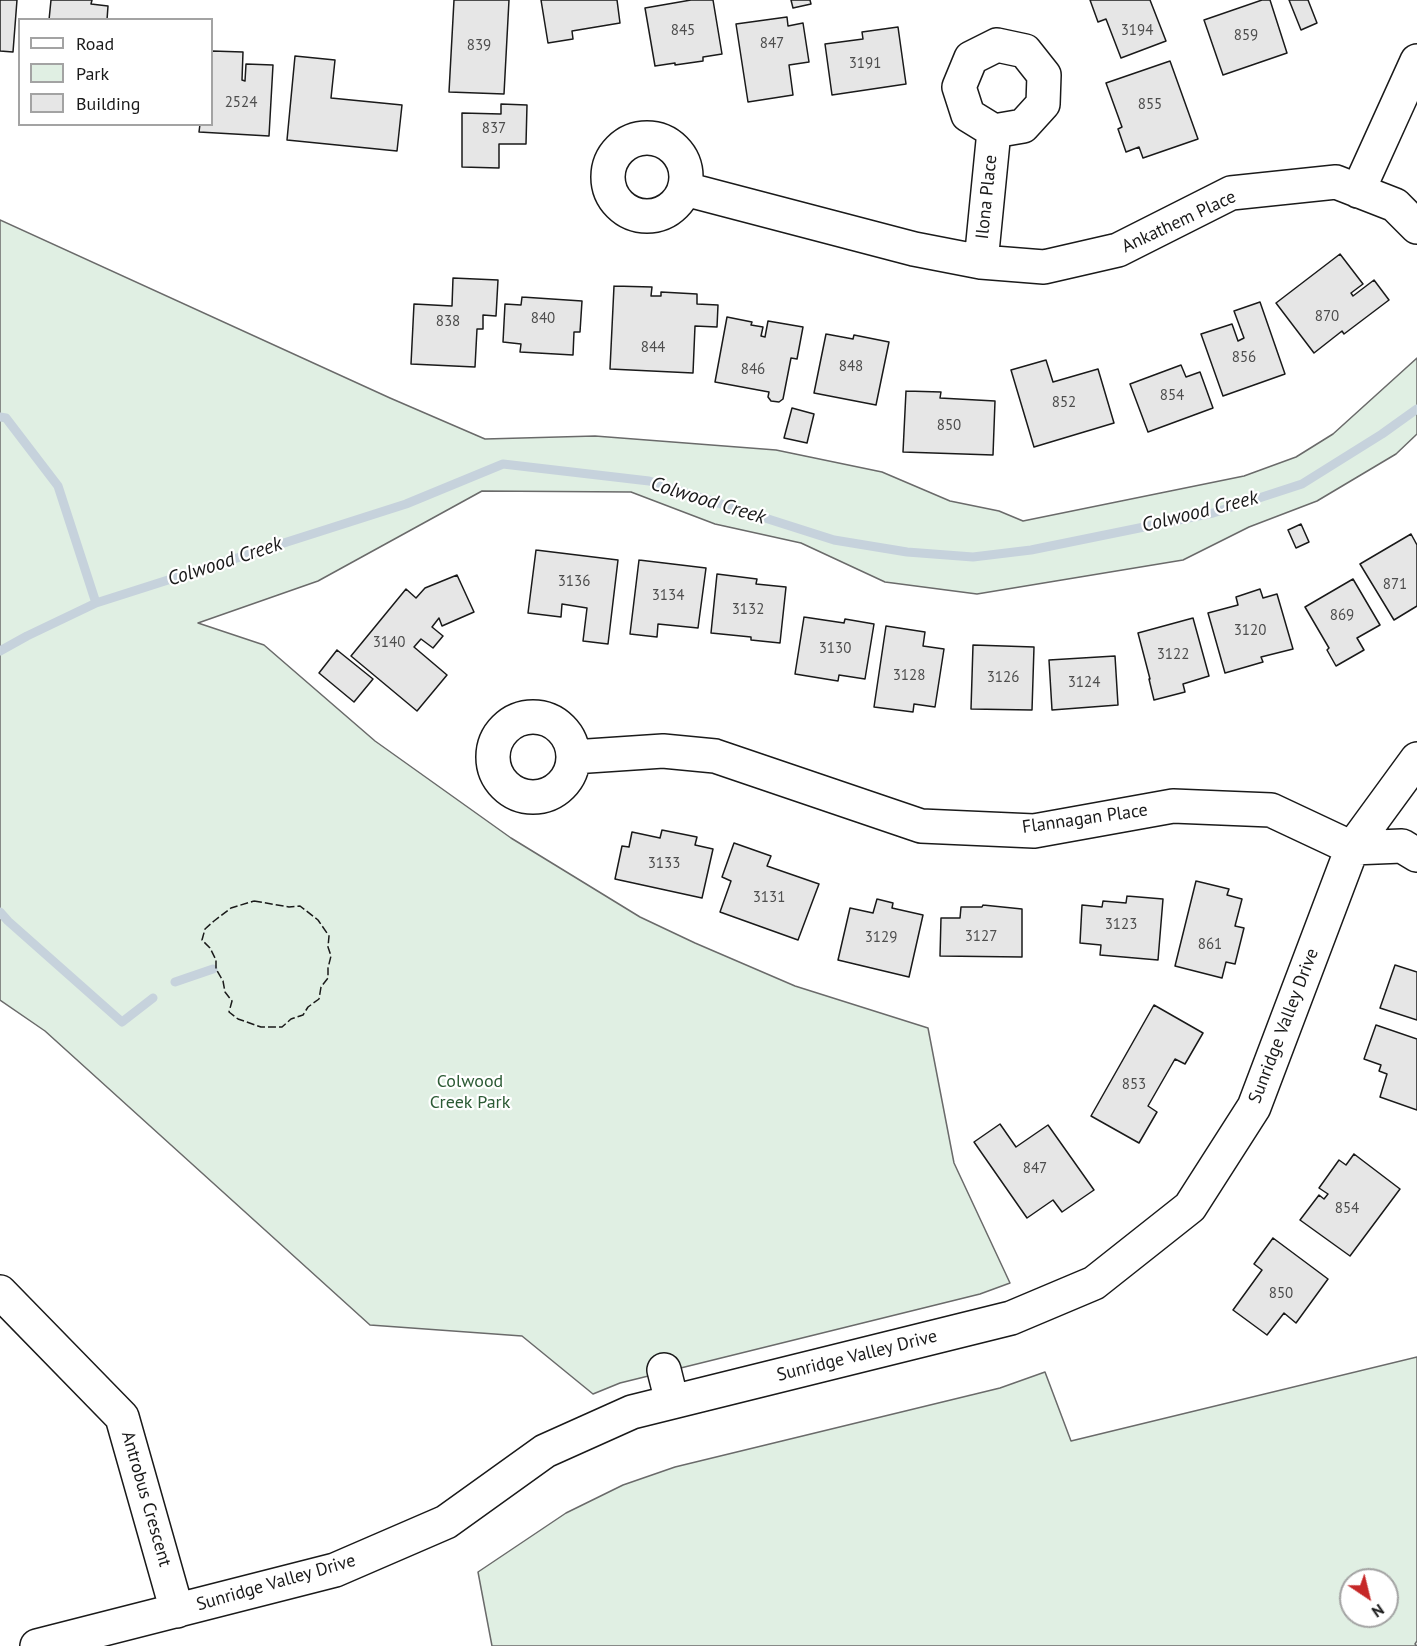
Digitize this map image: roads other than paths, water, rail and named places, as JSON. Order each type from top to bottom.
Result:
[{"type":"street","points":[[1358,191],[1417,61]]},
{"type":"street","name":"Ilona Place","points":[[981,262],[994,131]]},
{"type":"street","name":"Ankathem Place","points":[[685,189],[914,249],[981,262],[1044,267],[1118,250],[1231,193],[1336,182],[1395,205],[1417,227]]},
{"type":"street","name":"Flannagan Place","points":[[573,757],[663,751],[715,756],[921,826],[1034,831],[1173,806],[1271,810],[1352,848],[1402,846],[1417,855]]},
{"type":"street","name":"Sunridge Valley Drive","points":[[37,1646],[335,1570],[446,1521],[545,1451],[632,1412],[955,1318],[1011,1318],[1094,1283],[1190,1207],[1254,1107],[1352,848],[1417,759]]},
{"type":"street","name":"Antrobus Crescent","points":[[0,1292],[122,1417],[177,1611]]},
{"type":"street","points":[[664,1370],[672,1402]]},
{"type":"waterway","name":"Colwood Creek","points":[[0,651],[96,603],[406,504],[503,464],[649,481],[834,540],[907,552],[973,557],[1031,550],[1213,513],[1302,484],[1382,434],[1417,409]]},
{"type":"waterway","points":[[0,417],[6,418],[58,486],[96,603]]},
{"type":"waterway","points":[[0,912],[122,1022],[153,998]]},
{"type":"waterway","points":[[175,982],[213,969]]},
{"type":"park label","name":"Colwood Creek Park","points":[[470,1092]]}]
